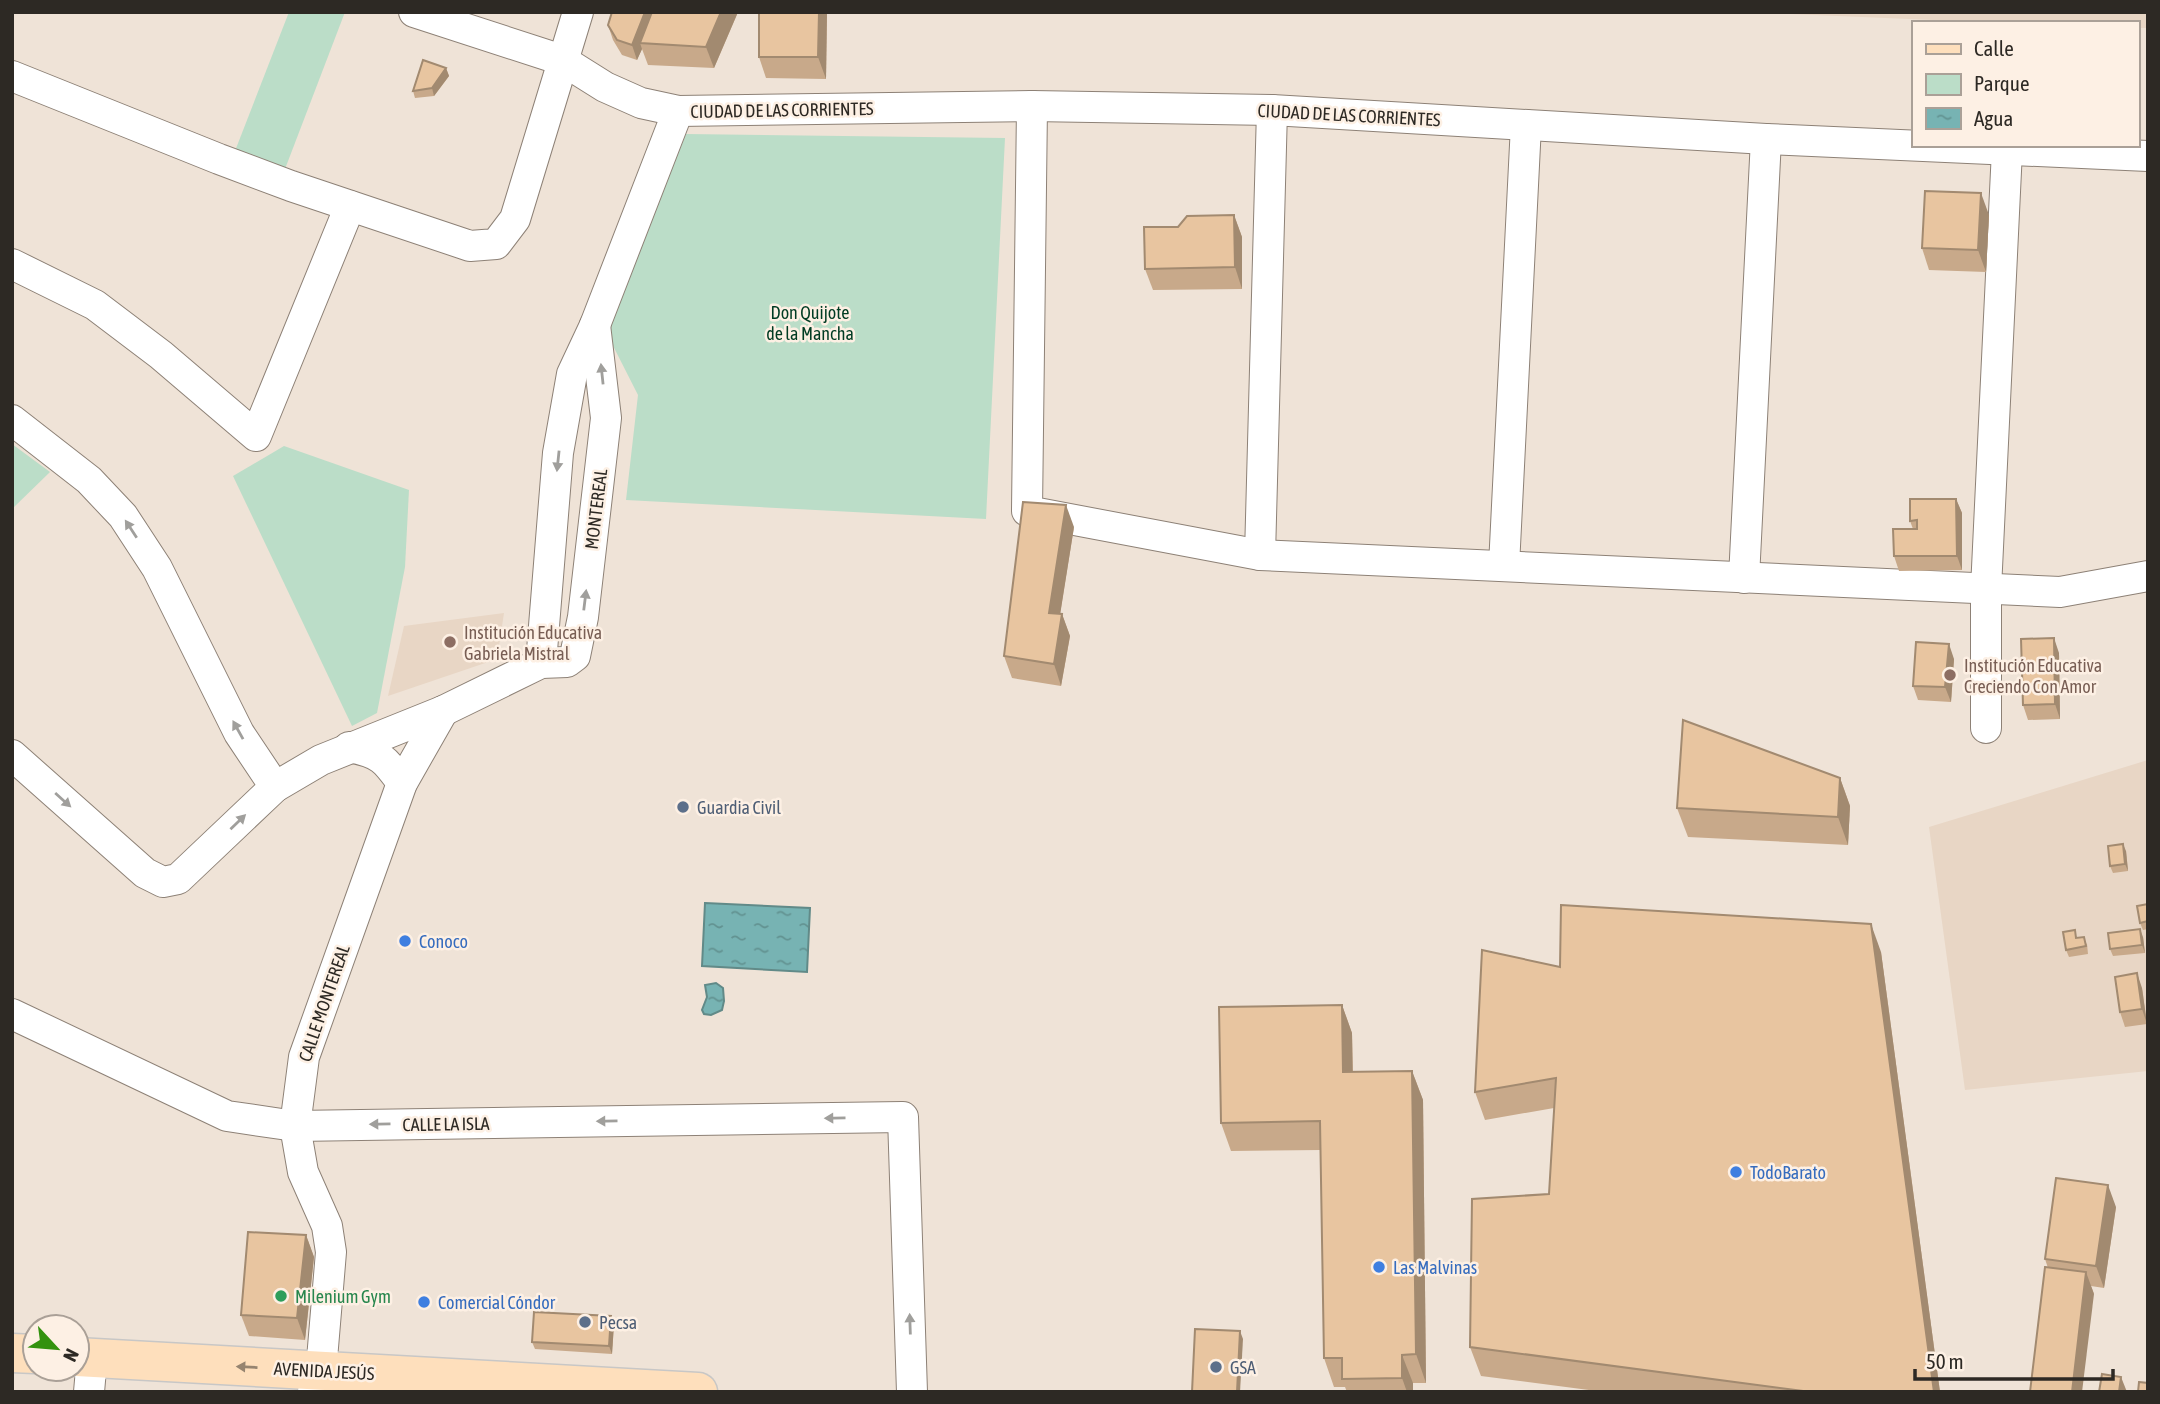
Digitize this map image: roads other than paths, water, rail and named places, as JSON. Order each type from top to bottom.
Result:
[{"type":"main road","name":"AVENIDA JESÚS","points":[[91,1369],[317,1381],[698,1392]]},
{"type":"street","name":"CIUDAD DE LAS CORRIENTES","points":[[414,12],[562,60],[605,86],[641,103],[678,111],[1031,106],[1272,110],[1912,146]]},
{"type":"street","points":[[12,75],[219,159],[350,206],[470,246],[496,244],[515,219],[578,12]]},
{"type":"street","points":[[1031,106],[1027,512],[1260,555],[2060,592],[2148,576]]},
{"type":"street","points":[[1260,555],[1272,110]]},
{"type":"street","name":"MONTEREAL","points":[[541,663],[558,453],[572,374],[678,111]]},
{"type":"street","points":[[1504,566],[1526,125]]},
{"type":"street","points":[[1744,578],[1766,139]]},
{"type":"street","name":"CIUDAD DE LAS CORRIENTES","points":[[1941,147],[2148,156]]},
{"type":"street","points":[[1986,728],[1986,589],[2007,150]]},
{"type":"street","points":[[12,264],[95,305],[161,355],[256,436],[350,206]]},
{"type":"street","name":"MONTEREAL","points":[[12,755],[145,873],[163,882],[178,879],[275,787],[321,760],[443,710],[541,663],[567,662],[575,656],[583,617],[606,418],[594,325]]},
{"type":"street","points":[[12,420],[89,480],[123,516],[157,568],[239,733],[275,787]]},
{"type":"street","name":"CALLE MONTEREAL","points":[[317,1381],[331,1252],[327,1226],[303,1172],[295,1126],[304,1057],[402,783],[443,710]]},
{"type":"street","points":[[349,747],[371,751],[380,756],[402,783]]},
{"type":"street","name":"CALLE LA ISLA","points":[[12,1014],[227,1116],[295,1126],[903,1117],[912,1392]]},
{"type":"water","points":[[705,903],[810,908],[807,972],[702,966]]},
{"type":"water","points":[[716,983],[723,988],[722,1010],[711,1015],[704,1014],[702,1010],[707,997],[705,985]]},
{"type":"place","name":"Institución Educativa Gabriela Mistral","points":[[450,642]]},
{"type":"place","name":"Institución Educativa Creciendo Con Amor","points":[[1950,675]]},
{"type":"place","name":"Guardia Civil","points":[[683,807]]},
{"type":"place","name":"Conoco","points":[[405,941]]},
{"type":"place","name":"TodoBarato","points":[[1736,1172]]},
{"type":"place","name":"Las Malvinas","points":[[1379,1267]]},
{"type":"place","name":"Milenium Gym","points":[[281,1296]]},
{"type":"place","name":"Comercial Cóndor","points":[[424,1302]]},
{"type":"place","name":"Pecsa","points":[[585,1322]]},
{"type":"place","name":"GSA","points":[[1216,1367]]},
{"type":"park label","name":"Don Quijote de la Mancha","points":[[810,322]]}]
